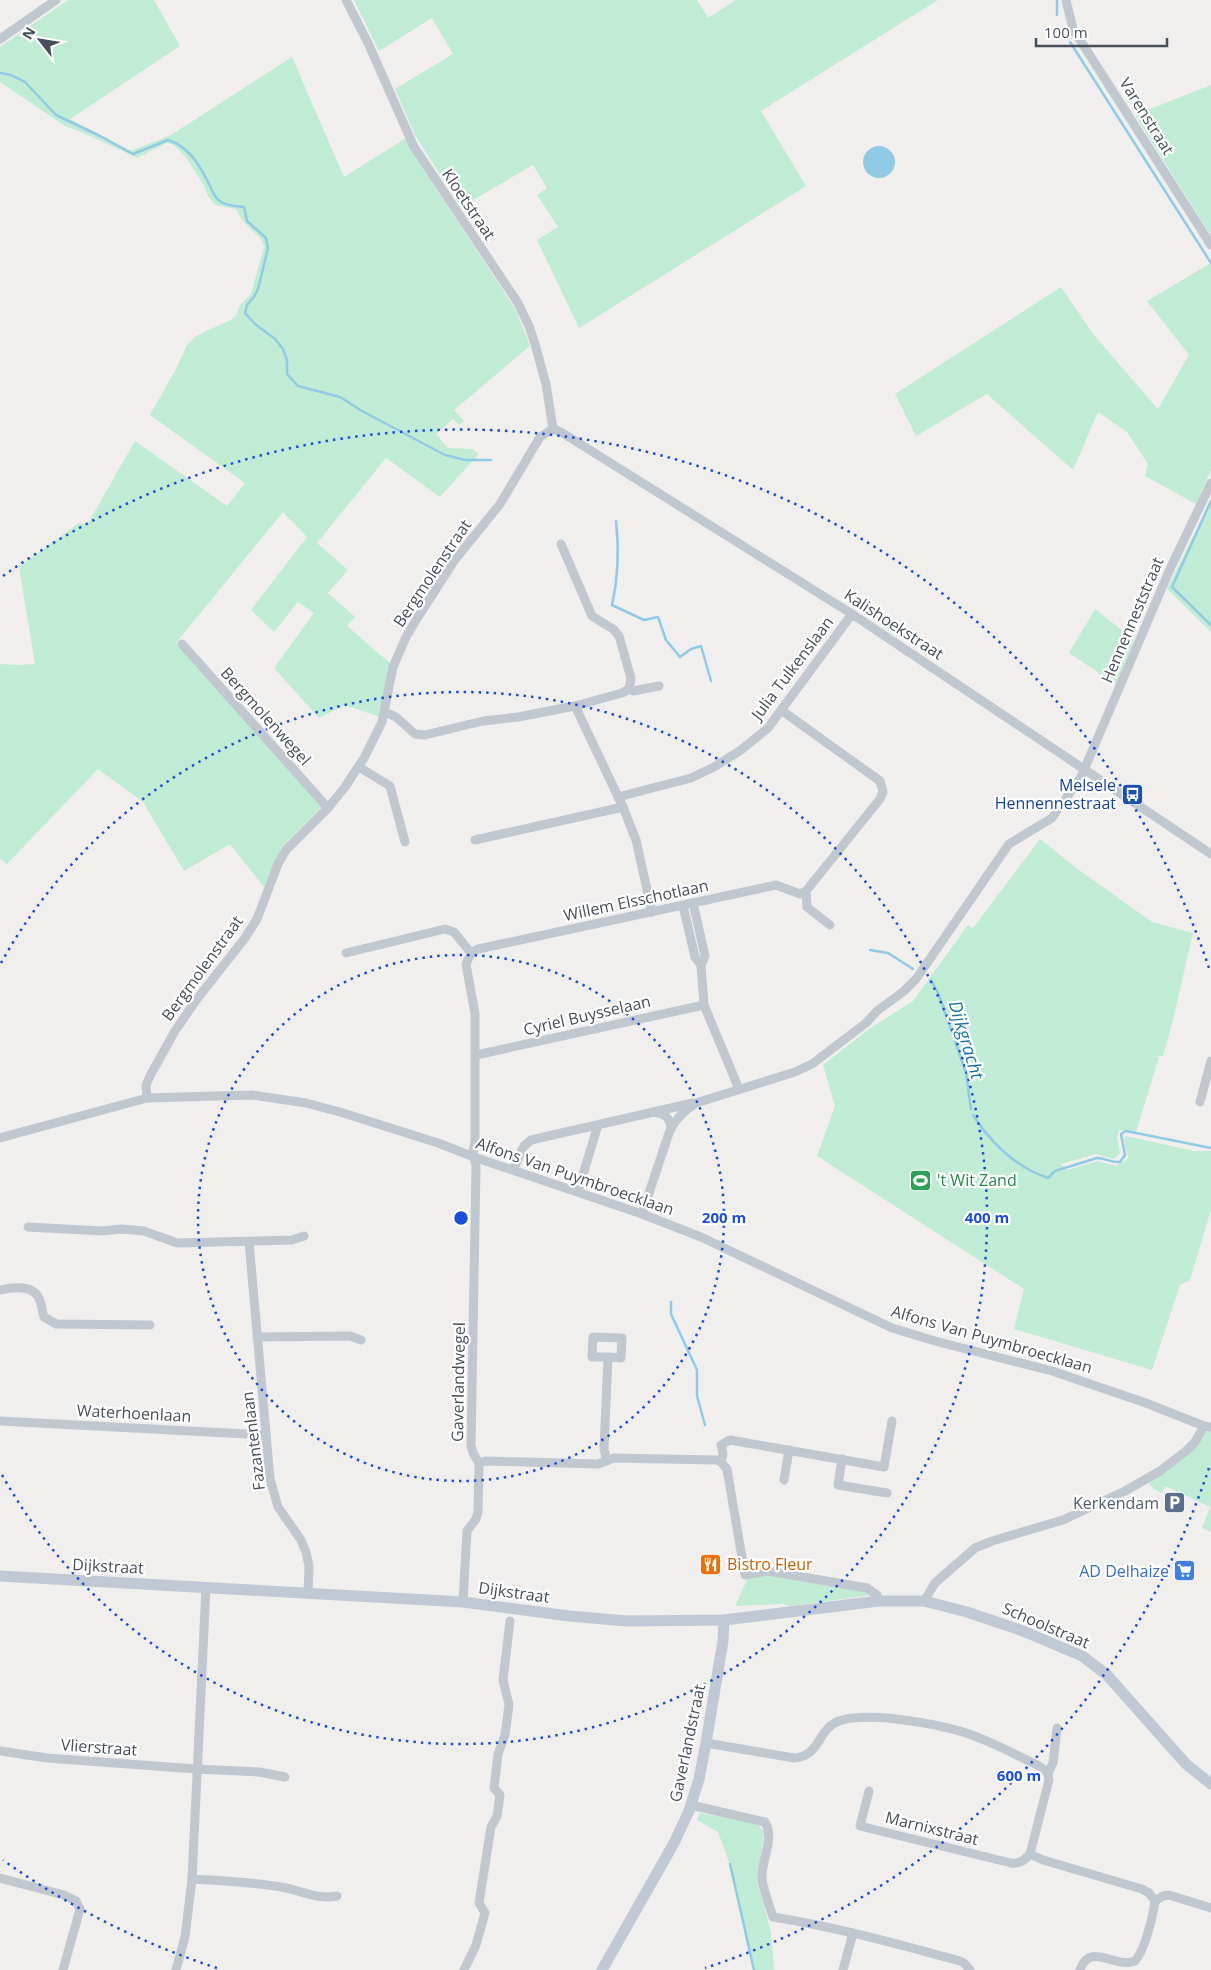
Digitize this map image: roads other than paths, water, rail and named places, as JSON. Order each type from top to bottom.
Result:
[{"type":"main road","name":"Dijkstraat","points":[[0,1576],[463,1602],[569,1616],[627,1621],[724,1620],[880,1601]]},
{"type":"main road","name":"Schoolstraat","points":[[880,1601],[924,1601],[967,1612],[1023,1631],[1082,1656],[1106,1675],[1186,1764],[1211,1784]]},
{"type":"main road","name":"Gaverlandstraat","points":[[602,1970],[674,1843],[691,1806],[699,1779],[706,1743],[723,1641],[724,1620]]},
{"type":"street","points":[[0,39],[56,0]]},
{"type":"street","name":"Kloetstraat","points":[[346,0],[368,43],[418,154],[518,303],[529,326],[546,384],[553,429]]},
{"type":"street","name":"Varenstraat","points":[[1066,0],[1073,29],[1211,245]]},
{"type":"street","name":"Kalishoekstraat","points":[[553,429],[578,442],[852,614],[1211,854]]},
{"type":"street","name":"Bergmolenstraat","points":[[147,1098],[148,1080],[155,1065],[197,999],[257,919],[278,864],[286,850],[328,808],[359,767],[376,737],[384,712],[393,667],[406,637],[454,562],[508,492],[534,445],[540,437],[553,429]]},
{"type":"street","name":"Hennenneststraat","points":[[513,1170],[524,1146],[531,1140],[652,1111],[696,1103],[796,1072],[812,1064],[866,1023],[877,1011],[910,986],[1008,844],[1052,818],[1081,778],[1170,570],[1211,483]]},
{"type":"street","points":[[384,712],[396,717],[415,734],[425,735],[483,721],[518,717],[575,706],[622,693],[628,689],[631,678],[619,636],[613,629],[592,616],[561,544]]},
{"type":"street","name":"Julia Tulkenslaan","points":[[618,797],[691,778],[714,767],[741,750],[768,728],[852,614]]},
{"type":"street","name":"Bergmolenwegel","points":[[182,644],[328,808]]},
{"type":"street","points":[[628,689],[633,691],[659,686]]},
{"type":"street","points":[[575,706],[636,840],[652,912]]},
{"type":"street","points":[[781,710],[880,781],[883,792],[880,799],[806,891],[807,907],[830,925]]},
{"type":"street","points":[[359,767],[390,786],[405,842]]},
{"type":"street","points":[[475,840],[623,808]]},
{"type":"street","name":"Willem Elsschotlaan","points":[[471,953],[776,885],[800,894],[806,891]]},
{"type":"street","points":[[693,903],[705,956],[701,965],[704,1005],[739,1090]]},
{"type":"street","points":[[683,906],[695,957],[701,965]]},
{"type":"street","points":[[346,953],[445,929],[454,932],[471,953]]},
{"type":"street","name":"Gaverlandwegel","points":[[463,1602],[467,1531],[476,1519],[478,1512],[479,1463],[471,1446],[475,1315],[476,1166],[474,1157],[476,1056],[475,1014],[466,964],[471,953]]},
{"type":"street","name":"Cyriel Buysselaan","points":[[476,1056],[704,1005]]},
{"type":"street","points":[[1200,1102],[1210,1067]]},
{"type":"street","name":"Alfons Van Puymbroecklaan","points":[[147,1098],[252,1095],[279,1098],[340,1112],[578,1191],[701,1237],[892,1328],[1052,1371],[1207,1426]]},
{"type":"street","points":[[0,1138],[147,1098]]},
{"type":"street","points":[[642,1214],[671,1127],[683,1113],[696,1103]]},
{"type":"street","points":[[652,1111],[665,1115],[671,1127]]},
{"type":"street","points":[[578,1191],[598,1125]]},
{"type":"street","points":[[28,1227],[144,1231],[177,1243],[292,1240],[304,1236]]},
{"type":"street","name":"Fazantenlaan","points":[[249,1242],[270,1479],[278,1507],[306,1552],[308,1592]]},
{"type":"street","points":[[0,1290],[24,1288],[34,1292],[41,1303],[44,1317],[56,1324],[150,1325]]},
{"type":"street","points":[[257,1337],[350,1336],[361,1340]]},
{"type":"street","points":[[606,1461],[604,1449],[608,1358]]},
{"type":"street","name":"Waterhoenlaan","points":[[0,1421],[266,1435]]},
{"type":"street","points":[[721,1462],[723,1454],[721,1445],[730,1440],[884,1467],[892,1421]]},
{"type":"street","points":[[924,1601],[935,1583],[975,1548],[992,1540],[1064,1520],[1125,1491],[1160,1471],[1186,1451],[1207,1426]]},
{"type":"street","points":[[784,1480],[789,1450]]},
{"type":"street","points":[[479,1463],[486,1461],[598,1464],[614,1458],[717,1460],[726,1469],[745,1575],[768,1571],[867,1588],[877,1595],[880,1601]]},
{"type":"street","points":[[842,1459],[838,1485],[887,1494]]},
{"type":"street","points":[[176,1970],[185,1937],[192,1880],[206,1588]]},
{"type":"street","points":[[464,1970],[476,1945],[485,1913],[480,1903],[492,1827],[497,1816],[500,1795],[494,1788],[498,1754],[505,1735],[509,1705],[503,1680],[510,1621]]},
{"type":"street","points":[[706,1743],[800,1758],[812,1751],[825,1731],[832,1724],[840,1720],[873,1717],[900,1719],[937,1725],[968,1734],[1040,1766],[1048,1773]]},
{"type":"street","points":[[1057,1728],[1053,1764],[1048,1773],[1048,1787],[1030,1854],[1042,1860],[1142,1889],[1149,1893],[1154,1901],[1154,1909],[1141,1951],[1135,1961],[1123,1964],[1101,1957],[1090,1957],[1080,1970]]},
{"type":"street","name":"Vlierstraat","points":[[0,1751],[47,1758],[259,1772],[285,1777]]},
{"type":"street","name":"Marnixstraat","points":[[869,1791],[860,1826],[1010,1863],[1026,1859],[1030,1854]]},
{"type":"street","points":[[691,1806],[765,1822],[768,1835],[762,1880],[773,1917],[817,1924],[960,1961],[970,1970]]},
{"type":"street","points":[[0,1878],[64,1895],[76,1901],[80,1909],[63,1970]]},
{"type":"street","points":[[192,1880],[266,1885],[286,1888],[325,1899],[337,1896]]},
{"type":"street","points":[[1154,1901],[1169,1895],[1211,1908]]},
{"type":"street","points":[[843,1970],[853,1933]]},
{"type":"water","points":[[879,146],[885,147],[890,151],[894,156],[894,168],[890,173],[885,177],[879,178],[873,177],[868,173],[864,168],[863,162],[864,156],[868,151],[873,147]]},
{"type":"waterway","points":[[1057,0],[1057,15]]},
{"type":"waterway","points":[[1070,42],[1211,263]]},
{"type":"waterway","points":[[0,73],[11,75],[25,82],[56,115],[133,154],[168,140],[176,143],[194,158],[217,199],[232,206],[244,207],[247,221],[266,238],[268,248],[258,289],[247,305],[245,313],[255,324],[275,339],[283,349],[287,360],[287,374],[298,386],[340,397],[362,411],[445,455],[465,460],[491,460]]},
{"type":"waterway","points":[[1211,501],[1172,587],[1211,625]]},
{"type":"waterway","points":[[616,521],[617,563],[612,605],[644,620],[658,617],[666,640],[680,657],[691,649],[701,646],[711,681]]},
{"type":"waterway","name":"Dijkgracht","points":[[870,950],[888,953],[913,969]]},
{"type":"waterway","name":"Dijkgracht","points":[[931,980],[939,995],[966,1073],[971,1109]]},
{"type":"waterway","name":"Dijkgracht","points":[[973,1115],[1005,1153],[1025,1167],[1048,1178],[1055,1171],[1097,1158],[1120,1162],[1125,1155],[1121,1134],[1126,1131],[1211,1148]]},
{"type":"waterway","points":[[671,1302],[671,1314],[697,1370],[697,1396],[705,1425]]},
{"type":"waterway","points":[[730,1864],[754,1970]]},
{"type":"place","name":"Melsele Hennennestraat","points":[[1132,794]]},
{"type":"place","name":"'t Wit Zand","points":[[921,1180]]},
{"type":"place","name":"Kerkendam","points":[[1175,1503]]},
{"type":"place","name":"Bistro Fleur","points":[[711,1564]]},
{"type":"place","name":"AD Delhaize","points":[[1185,1571]]}]
